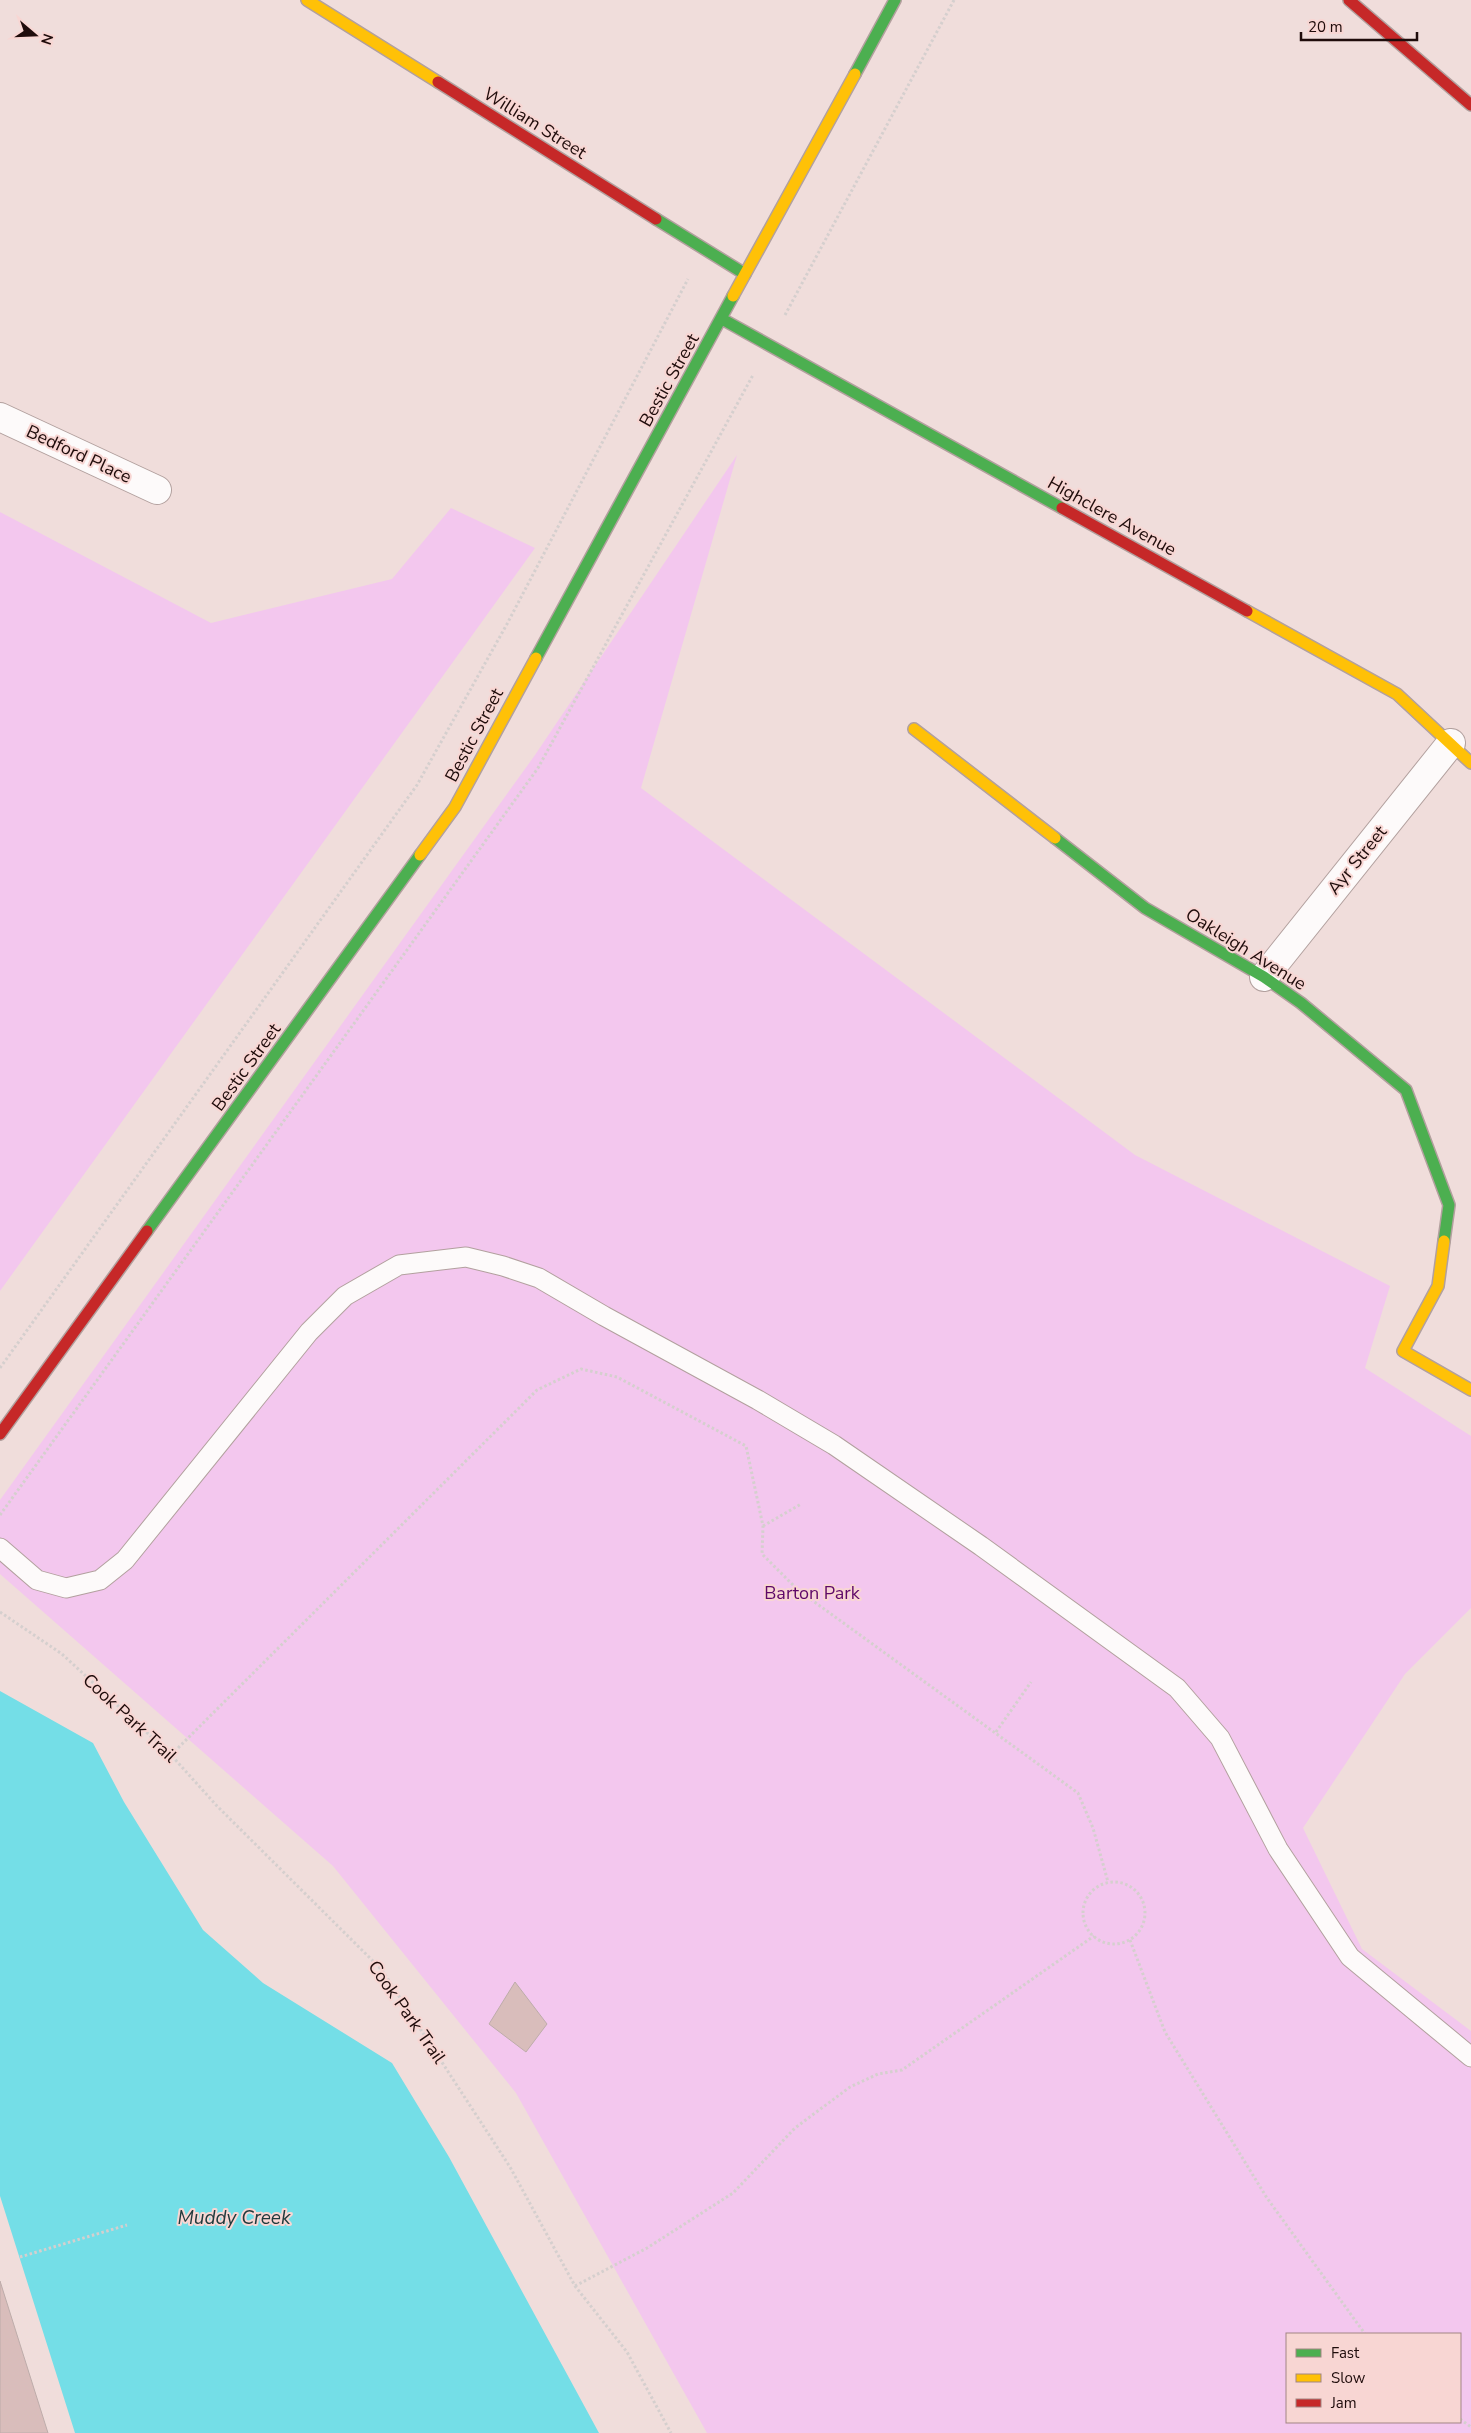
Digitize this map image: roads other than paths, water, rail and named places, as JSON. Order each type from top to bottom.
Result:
[{"type":"street","name":"William Street","points":[[306,0],[745,274]]},
{"type":"street","name":"Bestic Street","points":[[0,1434],[455,807],[895,0]]},
{"type":"street","points":[[1349,0],[1471,105]]},
{"type":"street","name":"Highclere Avenue","points":[[722,319],[1397,694],[1471,763]]},
{"type":"street","name":"Bedford Place","points":[[0,417],[157,490]]},
{"type":"street","name":"Oakleigh Avenue","points":[[914,729],[1144,908],[1264,977],[1300,1003],[1406,1090],[1449,1205],[1438,1286],[1403,1351],[1471,1390]]},
{"type":"street","name":"Ayr Street","points":[[1264,977],[1451,743]]},
{"type":"lane","points":[[0,1548],[37,1580],[66,1588],[100,1580],[125,1560],[309,1332],[345,1296],[399,1265],[456,1258],[475,1259],[530,1275],[758,1400],[834,1446],[982,1546],[1177,1688],[1220,1738],[1278,1850],[1350,1957],[1471,2057]]},
{"type":"water","name":"Muddy Creek","points":[[0,1691],[93,1743],[124,1802],[203,1930],[263,1983],[392,2063],[449,2157],[599,2433],[75,2433],[0,2196]]},
{"type":"park label","name":"Barton Park","points":[[812,1593]]}]
